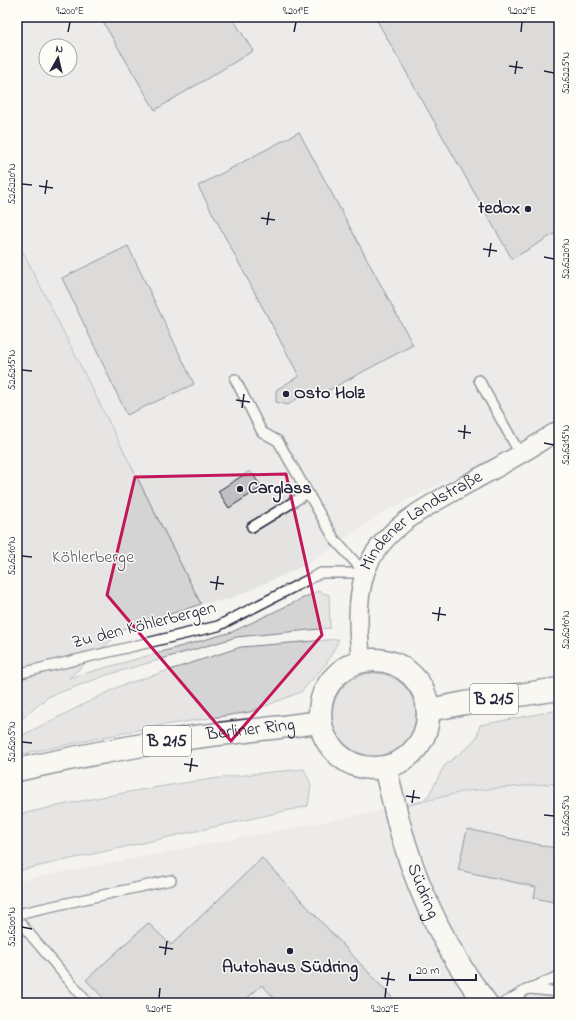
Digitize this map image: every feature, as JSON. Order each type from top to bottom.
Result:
[{"type":"main road","points":[[361,660],[385,660],[407,670],[422,687],[429,710],[426,730],[418,747],[403,760],[385,768],[363,768],[342,759],[327,743],[319,722],[320,702],[328,683],[343,668],[361,660]]},
{"type":"main road","name":"B 215","points":[[429,710],[559,689]]},
{"type":"main road","name":"Berliner Ring","points":[[17,770],[182,739],[275,729],[319,722]]},
{"type":"main road","name":"Südring","points":[[385,768],[403,840],[421,891],[455,956],[486,1003]]},
{"type":"street","name":"Mindener Landstraße","points":[[361,660],[357,615],[365,573],[374,554],[393,532],[417,513],[559,430]]},
{"type":"lane","points":[[235,379],[262,432],[278,441],[335,540],[365,573]]},
{"type":"lane","points":[[479,380],[520,454]]},
{"type":"lane","points":[[252,527],[308,493]]},
{"type":"lane","name":"Zu den Köhlerbergen","points":[[17,674],[218,626],[321,573],[365,573]]},
{"type":"lane","points":[[17,914],[171,880]]},
{"type":"lane","points":[[17,919],[88,1003]]},
{"type":"lane","points":[[504,1003],[528,989],[559,976]]},
{"type":"lane","points":[[528,989],[559,992]]},
{"type":"highlighted area","points":[[286,474],[322,635],[231,741],[107,595],[135,477]]},
{"type":"shaded area","points":[[17,17],[559,17],[559,416],[488,461],[383,512],[314,561],[230,599],[201,604],[17,240]]},
{"type":"shaded area","points":[[559,783],[559,1003],[17,1003],[17,881],[405,806],[466,791]]},
{"type":"green space","name":"Köhlerberge","points":[[17,240],[201,604],[124,629],[69,678],[232,632],[318,591],[329,595],[330,628],[237,637],[107,675],[48,697],[17,723]]},
{"type":"green space","points":[[339,639],[327,663],[301,692],[250,712],[158,726],[17,755],[17,738],[120,686],[241,647]]},
{"type":"green space","points":[[374,673],[382,674],[397,680],[409,692],[415,707],[415,723],[409,738],[397,750],[382,756],[374,757],[366,756],[351,750],[339,738],[333,723],[332,715],[333,707],[339,692],[351,680],[366,674]]},
{"type":"green space","points":[[559,710],[559,783],[466,791],[405,806],[422,801],[429,795],[444,766],[467,748],[477,737],[480,725]]},
{"type":"green space","points":[[304,769],[311,785],[308,806],[17,871],[17,815],[124,793],[195,781]]},
{"type":"building","points":[[100,17],[232,17],[253,51],[155,110]]},
{"type":"building","points":[[375,17],[559,17],[559,231],[512,259]]},
{"type":"building","points":[[299,132],[413,345],[312,399],[308,391],[288,405],[276,402],[276,390],[299,376],[198,186]]},
{"type":"building","points":[[128,246],[194,384],[127,415],[62,278]]},
{"type":"building","name":"Carglass","points":[[250,471],[262,487],[229,508],[218,491]]},
{"type":"building","points":[[467,829],[559,849],[559,903],[534,898],[536,887],[458,870]]},
{"type":"building","points":[[262,858],[397,1003],[279,1003],[262,985],[242,1003],[108,1003],[86,980],[148,923],[171,945]]},
{"type":"place","name":"tedox","points":[[528,209]]},
{"type":"place","name":"Osto Holz","points":[[286,394]]},
{"type":"place","name":"Carglass","points":[[240,489]]},
{"type":"place","name":"Autohaus Südring","points":[[290,951]]}]
